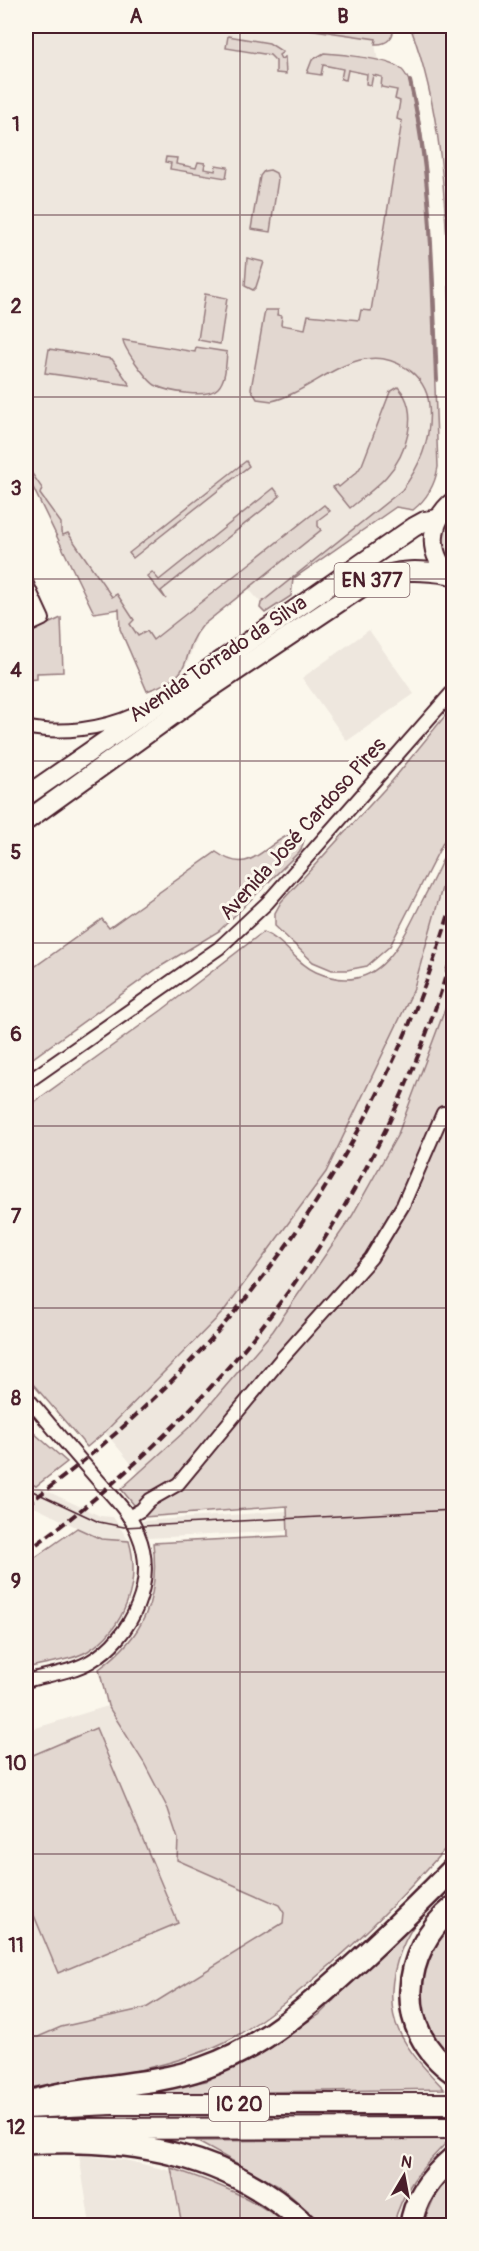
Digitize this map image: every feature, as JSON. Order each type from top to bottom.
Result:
[{"type":"highway","points":[[26,2103],[51,2094],[125,2085],[171,2076],[203,2068],[240,2052],[286,2024],[313,2003],[453,1868]]},
{"type":"highway","points":[[453,1907],[430,1930],[420,1947],[413,1964],[410,1996],[415,2021],[426,2044],[436,2058],[453,2073]]},
{"type":"highway","name":"IC 20","points":[[26,2108],[123,2104],[453,2104]]},
{"type":"highway","name":"IC 20","points":[[26,2129],[453,2128]]},
{"type":"highway","points":[[26,2143],[58,2141],[138,2146],[193,2158],[225,2170],[272,2195],[306,2226]]},
{"type":"highway","points":[[411,2226],[418,2201],[428,2184],[453,2157]]},
{"type":"main road","points":[[438,519],[453,501]]},
{"type":"main road","name":"EN 377","points":[[438,519],[433,544],[438,561],[452,577]]},
{"type":"main road","name":"Avenida Torrado da Silva","points":[[26,796],[414,526],[438,519]]},
{"type":"main road","name":"Avenida Torrado da Silva","points":[[26,821],[190,702],[383,575],[419,570],[452,577]]},
{"type":"street","points":[[26,582],[43,619],[26,627]]},
{"type":"street","name":"Avenida José Cardoso Pires","points":[[27,1083],[196,965],[238,932],[267,903],[452,691]]},
{"type":"street","points":[[26,727],[44,731],[68,731],[130,717],[161,702]]},
{"type":"street","points":[[129,1517],[141,1510],[150,1500],[178,1484],[282,1358],[364,1267],[403,1204],[443,1113]]},
{"type":"street","points":[[26,1396],[129,1517],[142,1545],[144,1567],[142,1592],[133,1617],[112,1646],[90,1662],[26,1680]]},
{"type":"shaded area","points":[[26,26],[372,26],[379,67],[403,78],[434,380],[438,467],[434,484],[426,497],[413,510],[396,507],[293,579],[291,596],[267,613],[261,611],[261,603],[248,588],[199,630],[188,662],[181,672],[170,682],[147,691],[120,629],[119,609],[94,613],[26,473]]},
{"type":"shaded area","points":[[287,26],[393,26],[393,30],[386,42],[375,44],[376,39]]},
{"type":"shaded area","points":[[410,26],[453,26],[453,363],[447,235],[440,150],[433,108]]},
{"type":"shaded area","points":[[228,36],[269,43],[283,52],[279,55],[281,59],[285,57],[286,74],[276,73],[276,61],[270,55],[226,48]]},
{"type":"shaded area","points":[[324,53],[365,58],[395,65],[407,76],[411,87],[422,133],[427,172],[438,467],[430,491],[413,510],[396,507],[293,579],[291,596],[265,613],[260,608],[261,603],[402,490],[420,461],[429,428],[428,399],[422,384],[411,371],[388,360],[371,358],[354,362],[272,401],[257,399],[251,389],[265,310],[278,310],[277,315],[282,316],[281,325],[305,329],[308,315],[359,320],[361,310],[371,311],[402,121],[397,119],[400,101],[395,99],[397,90],[381,87],[382,77],[373,75],[371,85],[366,84],[367,74],[348,70],[346,80],[341,79],[343,69],[323,65],[321,75],[307,73],[312,60]]},
{"type":"shaded area","points":[[166,157],[177,158],[176,164],[196,168],[198,162],[205,163],[204,169],[215,171],[216,165],[228,167],[226,178],[170,169],[171,163],[165,162]]},
{"type":"shaded area","points":[[270,170],[276,173],[278,179],[270,232],[251,229],[260,176],[264,171]]},
{"type":"shaded area","points":[[247,258],[264,262],[253,290],[245,286]]},
{"type":"shaded area","points":[[205,294],[227,298],[220,344],[198,340]]},
{"type":"shaded area","points":[[123,340],[195,352],[196,347],[227,352],[223,381],[218,388],[206,393],[178,392],[161,388],[151,382],[142,371],[127,350]]},
{"type":"shaded area","points":[[49,349],[112,359],[130,385],[45,373]]},
{"type":"shaded area","points":[[398,387],[409,409],[410,421],[405,445],[400,457],[386,477],[350,508],[333,487],[337,485],[339,487],[362,465],[390,392]]},
{"type":"shaded area","points":[[246,461],[249,466],[133,558],[129,553]]},
{"type":"shaded area","points":[[26,465],[42,488],[40,494],[61,523],[63,535],[68,533],[112,597],[117,594],[134,620],[130,624],[138,636],[147,631],[153,640],[324,505],[330,511],[318,520],[321,530],[203,625],[195,636],[186,663],[175,677],[147,691],[120,629],[119,609],[94,613],[26,473]]},
{"type":"shaded area","points":[[274,488],[280,496],[161,591],[166,599],[147,576],[152,572],[159,580]]},
{"type":"shaded area","points":[[453,513],[453,565],[445,552],[442,539],[445,526]]},
{"type":"shaded area","points":[[61,618],[63,672],[37,673],[37,679],[26,680],[26,634]]},
{"type":"shaded area","points":[[369,630],[414,694],[347,741],[302,678]]},
{"type":"shaded area","points":[[453,706],[453,823],[390,946],[367,966],[332,970],[313,962],[275,926],[275,913],[281,902],[392,781]]},
{"type":"shaded area","points":[[453,823],[453,988],[398,1134],[352,1216],[273,1331],[195,1422],[139,1473],[105,1432],[223,1312],[452,849],[441,844]]},
{"type":"shaded area","points":[[291,834],[300,834],[304,840],[301,850],[219,931],[158,968],[26,1063],[26,973],[102,919],[109,928],[216,852],[228,859],[247,860]]},
{"type":"shaded area","points":[[448,847],[453,849],[413,991],[326,1172],[223,1312],[105,1432],[87,1447],[26,1376],[26,1108],[162,1010],[263,932],[278,940],[302,963],[316,972],[337,978],[354,979],[369,974],[382,964],[403,937]]},
{"type":"shaded area","points":[[453,988],[453,1840],[416,1882],[336,1960],[277,2009],[234,2037],[202,2052],[153,2067],[26,2088],[26,2037],[38,2037],[61,2027],[146,2008],[283,1923],[284,1913],[279,1905],[177,1860],[178,1839],[168,1809],[144,1763],[108,1706],[99,1669],[127,1643],[146,1615],[154,1582],[153,1543],[288,1536],[287,1506],[144,1517],[121,1489],[195,1422],[273,1331],[352,1216],[398,1134]]},
{"type":"shaded area","points":[[26,1426],[67,1462],[36,1486],[26,1481]]},
{"type":"shaded area","points":[[26,1481],[100,1516],[113,1517],[129,1541],[101,1539],[26,1503]]},
{"type":"shaded area","points":[[287,1511],[288,1531],[148,1538],[142,1521]]},
{"type":"shaded area","points":[[77,1528],[101,1539],[129,1541],[133,1572],[127,1603],[112,1630],[88,1651],[66,1659],[26,1668],[26,1564]]},
{"type":"shaded area","points":[[108,1706],[159,1790],[174,1825],[179,1851],[279,1905],[285,1918],[283,1923],[146,2008],[61,2027],[38,2037],[26,2037],[26,1731]]},
{"type":"shaded area","points":[[96,1728],[178,1923],[58,1973],[26,1896],[26,1758]]},
{"type":"shaded area","points":[[453,1880],[453,1890],[437,1900],[422,1914],[410,1931],[395,1971],[392,1992],[393,2013],[403,2039],[419,2062],[444,2089],[138,2094],[206,2081],[319,2015]]},
{"type":"shaded area","points":[[453,1913],[453,2065],[425,2027],[418,1991],[422,1950]]},
{"type":"shaded area","points":[[450,2139],[408,2188],[393,2226],[324,2225],[282,2188],[196,2141]]},
{"type":"shaded area","points":[[79,2155],[125,2160],[171,2171],[180,2225],[90,2225]]},
{"type":"shaded area","points":[[171,2168],[232,2191],[261,2206],[288,2225],[182,2225]]},
{"type":"shaded area","points":[[453,2172],[453,2225],[422,2226],[440,2184]]},
{"type":"waterway","points":[[410,81],[418,118],[427,192],[437,380]]},
{"type":"tram line","points":[[26,1488],[99,1522],[124,1527],[454,1510]]},
{"type":"railway","points":[[26,1505],[102,1445],[172,1381],[235,1312],[292,1238],[342,1159],[386,1076],[423,989],[454,897]]},
{"type":"railway","points":[[26,1552],[101,1493],[170,1429],[234,1360],[292,1286],[343,1208],[388,1125],[425,1038],[454,947]]}]
